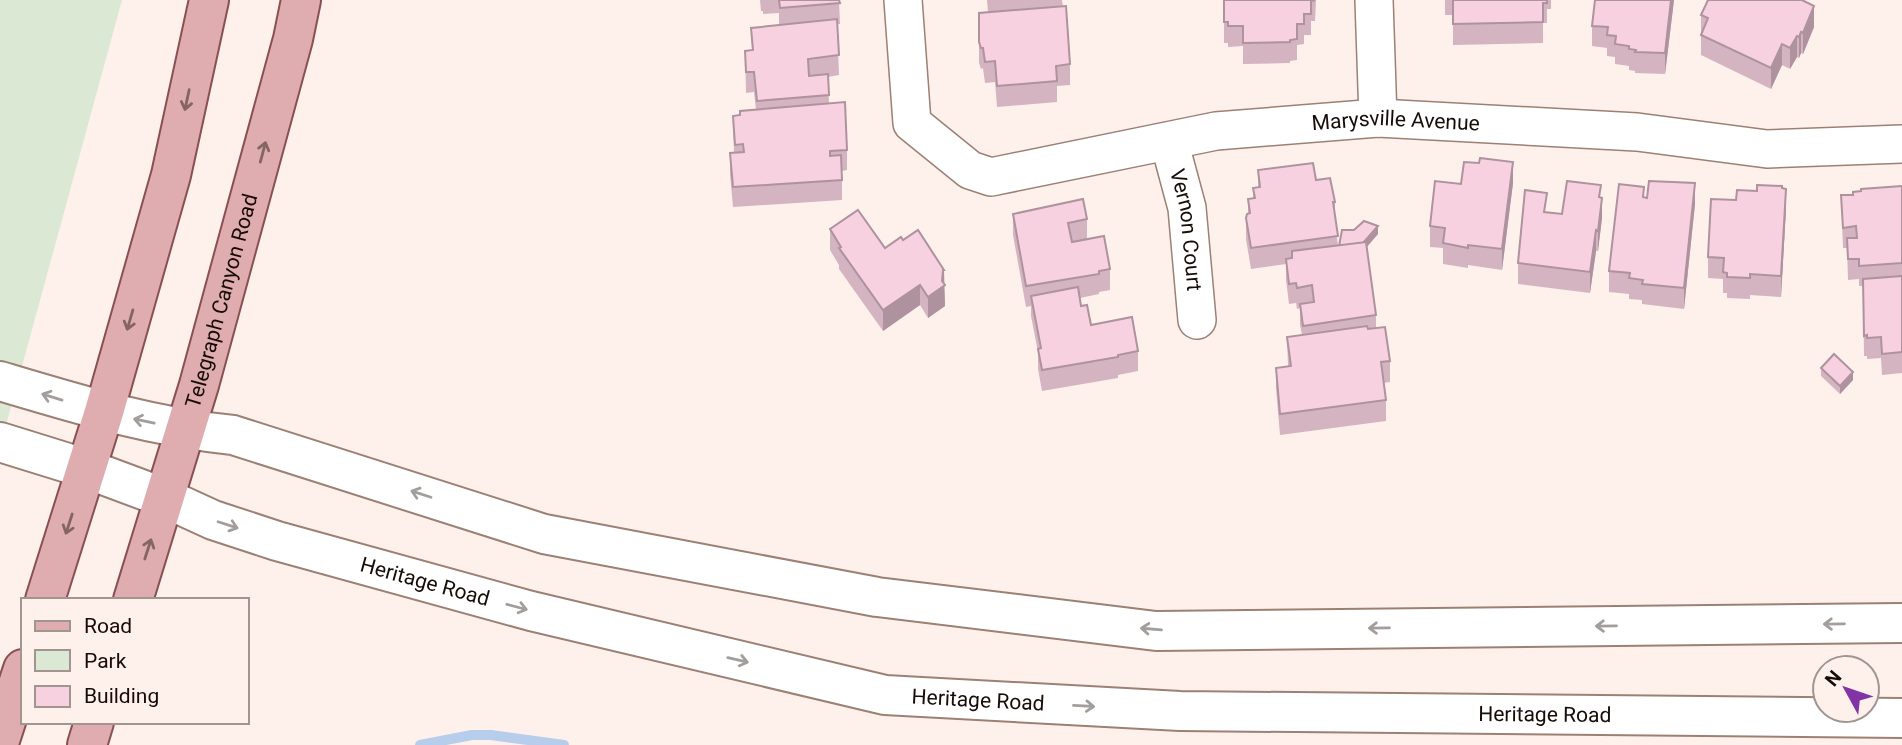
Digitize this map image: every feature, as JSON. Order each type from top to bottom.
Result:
[{"type":"main road","points":[[46,598],[104,412],[171,175],[209,0]]},
{"type":"main road","name":"Telegraph Canyon Road","points":[[133,598],[185,430],[293,39],[301,0]]},
{"type":"main road","points":[[0,381],[104,412],[185,430],[233,435],[544,534],[877,597],[1156,631],[1902,623]]},
{"type":"main road","name":"Heritage Road","points":[[0,442],[87,468],[213,520],[277,541],[531,611],[885,695],[1180,711],[1902,718]]},
{"type":"main road","points":[[0,740],[21,675]]},
{"type":"main road","points":[[87,745],[93,724]]},
{"type":"street","name":"Marysville Avenue","points":[[904,0],[912,123],[970,170],[991,177],[1216,131],[1378,118],[1637,132],[1766,149],[1902,144]]},
{"type":"street","points":[[1374,0],[1378,118]]},
{"type":"street","name":"Vernon Court","points":[[1169,141],[1187,208],[1197,320]]},
{"type":"green space","points":[[0,0],[122,0],[0,447]]},
{"type":"building","points":[[779,0],[839,0],[840,3],[780,8]]},
{"type":"building","points":[[1224,0],[1315,0],[1311,1],[1311,14],[1304,14],[1304,24],[1297,24],[1297,39],[1290,42],[1243,43],[1243,26],[1228,26],[1228,22],[1224,22]]},
{"type":"building","points":[[1453,0],[1547,0],[1547,3],[1543,3],[1543,22],[1453,24]]},
{"type":"building","points":[[1595,0],[1671,0],[1665,53],[1635,52],[1636,50],[1629,49],[1629,46],[1615,44],[1616,36],[1607,35],[1608,27],[1592,26]]},
{"type":"building","points":[[1708,0],[1802,0],[1814,6],[1803,33],[1797,36],[1790,48],[1782,44],[1771,68],[1701,35],[1708,18],[1701,15]]},
{"type":"building","points":[[1066,6],[1070,64],[1056,66],[1057,81],[997,86],[995,61],[985,62],[983,48],[979,42],[979,13]]},
{"type":"building","points":[[837,19],[839,55],[808,59],[809,76],[828,74],[829,95],[757,101],[754,72],[746,72],[745,51],[753,50],[751,28]]},
{"type":"building","points":[[845,102],[847,150],[830,151],[830,156],[841,155],[842,180],[733,187],[730,153],[744,152],[743,144],[735,145],[733,116],[740,115],[740,111]]},
{"type":"building","points":[[1480,158],[1513,162],[1502,249],[1468,245],[1468,248],[1443,243],[1445,228],[1430,226],[1435,181],[1461,184],[1464,162],[1479,163]]},
{"type":"building","points":[[1313,163],[1316,180],[1330,178],[1338,236],[1251,248],[1246,218],[1250,213],[1248,199],[1255,198],[1253,188],[1260,187],[1258,170]]},
{"type":"building","points":[[1567,181],[1601,185],[1598,231],[1596,230],[1590,272],[1518,263],[1525,190],[1547,193],[1544,212],[1562,214]]},
{"type":"building","points":[[1649,181],[1695,183],[1684,288],[1642,284],[1643,280],[1629,278],[1630,273],[1609,271],[1619,184],[1644,187],[1643,197],[1647,198]]},
{"type":"building","points":[[1757,185],[1782,186],[1786,189],[1781,276],[1750,274],[1750,278],[1727,277],[1727,273],[1723,272],[1724,258],[1708,257],[1711,199],[1736,200],[1737,190],[1757,191]]},
{"type":"building","points":[[1902,186],[1902,263],[1859,266],[1859,259],[1848,259],[1847,238],[1857,238],[1856,226],[1843,228],[1841,195],[1853,195],[1853,192],[1861,189]]},
{"type":"building","points":[[1083,199],[1087,219],[1068,223],[1072,242],[1104,236],[1110,269],[1099,271],[1099,274],[1026,286],[1013,214]]},
{"type":"building","points":[[858,210],[885,248],[918,230],[944,270],[942,281],[945,285],[928,297],[920,285],[883,310],[839,248],[841,247],[830,229]]},
{"type":"building","points":[[1364,221],[1378,226],[1363,243],[1339,246],[1342,230],[1354,230]]},
{"type":"building","points":[[1366,242],[1376,315],[1303,326],[1300,304],[1314,302],[1312,285],[1297,288],[1296,283],[1289,284],[1286,259],[1292,258],[1292,251]]},
{"type":"building","points":[[1902,276],[1902,352],[1882,354],[1881,337],[1864,336],[1863,279]]},
{"type":"building","points":[[1078,287],[1081,306],[1087,305],[1091,325],[1132,317],[1138,351],[1042,370],[1038,349],[1041,348],[1031,296]]},
{"type":"building","points":[[1367,326],[1368,329],[1385,327],[1390,361],[1381,362],[1386,400],[1280,414],[1276,368],[1291,366],[1287,337]]},
{"type":"building","points":[[1834,354],[1853,372],[1840,386],[1821,368]]},
{"type":"waterway","points":[[420,745],[472,735],[564,745]]}]
